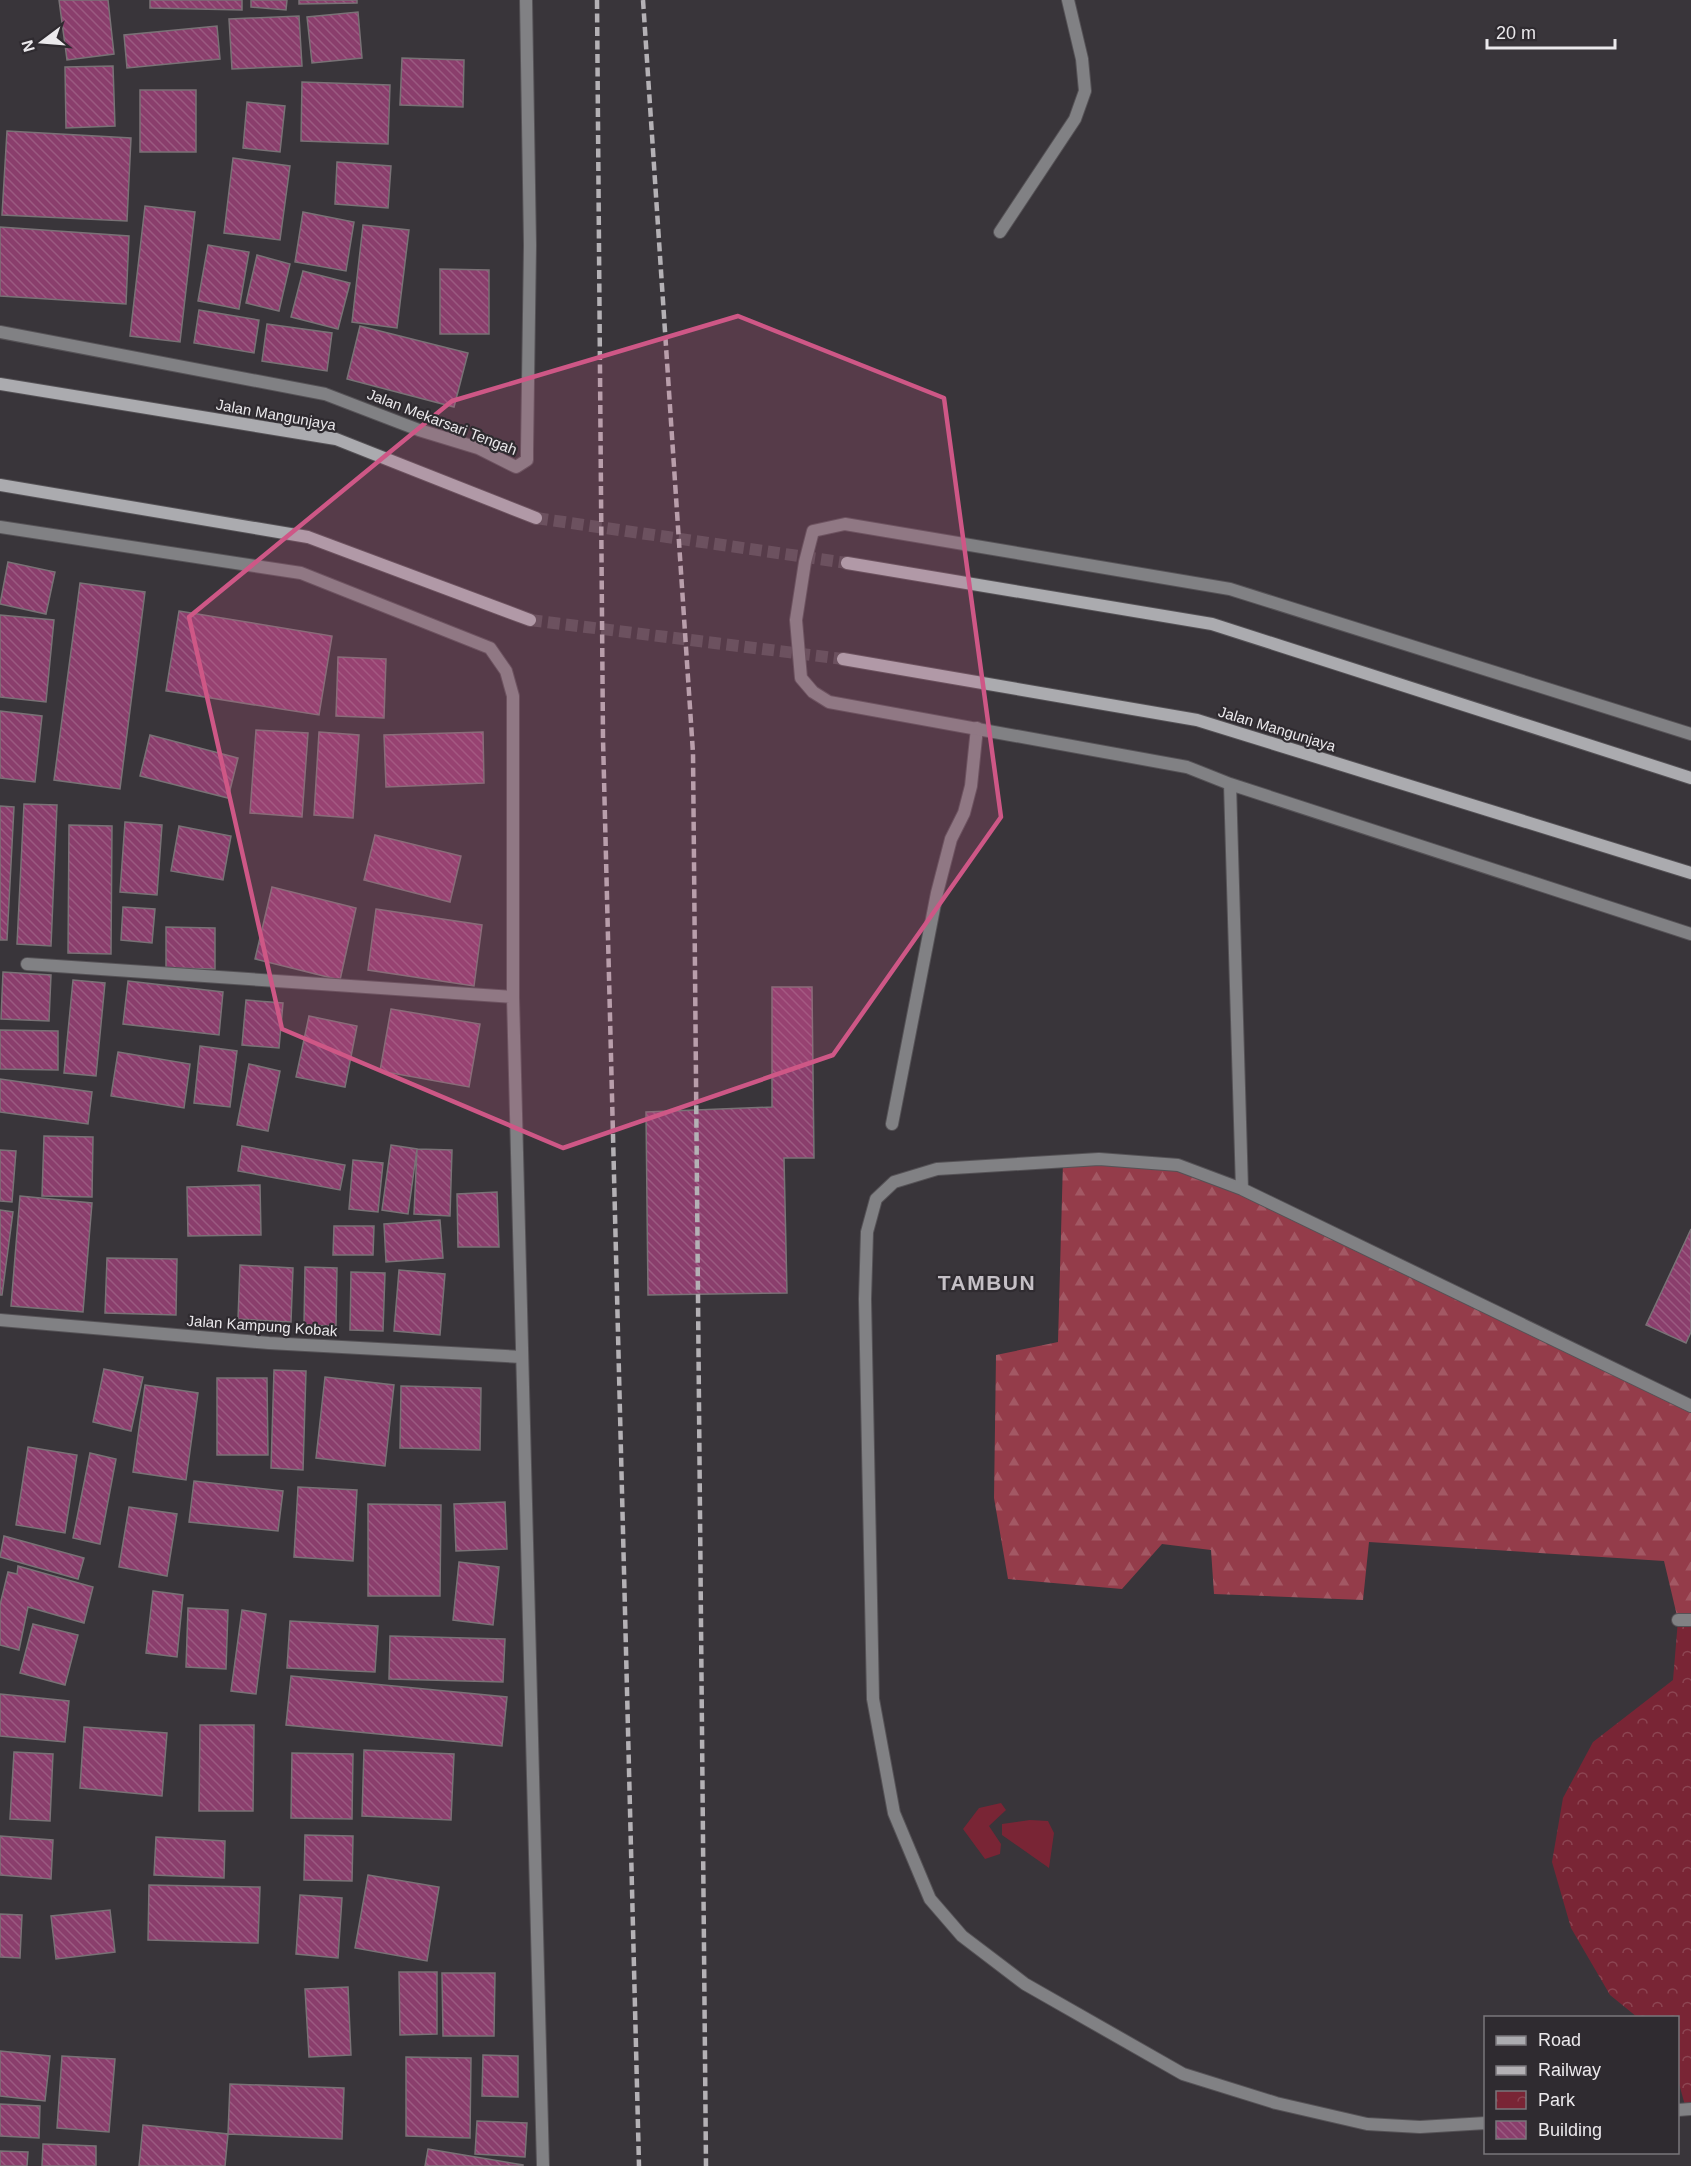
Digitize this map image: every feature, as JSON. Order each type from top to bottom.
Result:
[{"type":"main road","name":"Jalan Mangunjaya","points":[[0,384],[336,439],[536,518]]},
{"type":"main road","points":[[0,485],[308,537],[530,621]]},
{"type":"main road","points":[[847,563],[1212,624],[1691,778]]},
{"type":"main road","name":"Jalan Mangunjaya","points":[[843,659],[1197,720],[1691,873]]},
{"type":"street","name":"Jalan Mekarsari Tengah","points":[[0,332],[325,394],[478,448],[516,467],[526,460],[527,451],[530,245],[526,0]]},
{"type":"street","points":[[1000,232],[1075,119],[1085,91],[1082,59],[1068,0]]},
{"type":"street","points":[[1691,734],[1230,589],[845,524],[813,531],[805,562],[796,620],[801,678],[813,692],[830,702],[1187,767],[1230,784],[1691,934]]},
{"type":"street","points":[[0,527],[300,573],[490,648],[506,670],[513,696],[513,997],[543,2166]]},
{"type":"street","points":[[892,1124],[937,893],[951,839],[964,813],[971,786],[976,728]]},
{"type":"street","points":[[1230,784],[1242,1189]]},
{"type":"street","points":[[27,964],[513,997]]},
{"type":"street","points":[[1484,2123],[1420,2127],[1366,2124],[1276,2103],[1184,2074],[1025,1984],[962,1936],[930,1899],[894,1813],[873,1699],[865,1299],[867,1232],[876,1199],[894,1182],[937,1169],[1099,1159],[1178,1165],[1242,1189],[1691,1406]]},
{"type":"street","name":"Jalan Kampung Kobak","points":[[0,1320],[269,1343],[522,1357]]},
{"type":"highlighted area","points":[[738,316],[944,398],[1001,817],[833,1055],[563,1148],[282,1029],[189,617],[452,401]]},
{"type":"green space","points":[[1063,1161],[1178,1165],[1691,1406],[1691,1620],[1678,1620],[1664,1561],[1369,1542],[1363,1600],[1214,1594],[1211,1550],[1162,1544],[1122,1589],[1008,1579],[994,1498],[996,1355],[1058,1342]]},
{"type":"green space","points":[[1678,1620],[1691,1620],[1691,2109],[1686,2109],[1679,2084],[1679,2016],[1636,2016],[1610,1995],[1571,1928],[1552,1862],[1563,1798],[1593,1742],[1673,1680]]},
{"type":"green space","points":[[1001,1803],[1006,1810],[989,1826],[1001,1844],[1000,1854],[985,1859],[963,1829],[979,1808]]},
{"type":"green space","points":[[1030,1820],[1048,1821],[1054,1833],[1049,1868],[1002,1835],[1002,1824]]},
{"type":"building","points":[[59,0],[108,0],[114,54],[67,60]]},
{"type":"building","points":[[150,0],[242,0],[242,10],[150,8]]},
{"type":"building","points":[[251,0],[287,0],[286,10],[251,7]]},
{"type":"building","points":[[299,0],[357,0],[357,3],[299,4]]},
{"type":"building","points":[[358,12],[362,58],[312,63],[307,17]]},
{"type":"building","points":[[299,16],[302,66],[232,69],[229,19]]},
{"type":"building","points":[[217,26],[220,59],[127,68],[124,35]]},
{"type":"building","points":[[402,58],[464,60],[463,107],[400,105]]},
{"type":"building","points":[[113,66],[115,126],[66,128],[65,67]]},
{"type":"building","points":[[302,82],[390,85],[388,144],[301,141]]},
{"type":"building","points":[[140,90],[196,90],[196,152],[140,152]]},
{"type":"building","points":[[247,102],[285,106],[280,152],[243,148]]},
{"type":"building","points":[[7,131],[131,138],[127,221],[2,215]]},
{"type":"building","points":[[233,158],[290,166],[280,240],[224,233]]},
{"type":"building","points":[[337,162],[391,166],[388,208],[335,204]]},
{"type":"building","points":[[145,206],[195,212],[180,342],[130,336]]},
{"type":"building","points":[[303,212],[354,222],[346,271],[295,262]]},
{"type":"building","points":[[363,225],[409,230],[397,328],[352,322]]},
{"type":"building","points":[[0,227],[129,236],[126,304],[0,296]]},
{"type":"building","points":[[208,245],[249,252],[239,309],[198,301]]},
{"type":"building","points":[[257,255],[290,264],[279,311],[246,303]]},
{"type":"building","points":[[440,269],[489,270],[489,334],[440,334]]},
{"type":"building","points":[[303,271],[350,283],[338,329],[291,317]]},
{"type":"building","points":[[199,310],[259,320],[254,353],[194,343]]},
{"type":"building","points":[[267,324],[332,333],[327,371],[262,361]]},
{"type":"building","points":[[360,326],[468,353],[454,407],[347,379]]},
{"type":"building","points":[[8,562],[55,572],[46,614],[0,604]]},
{"type":"building","points":[[80,583],[145,592],[120,789],[54,780]]},
{"type":"building","points":[[179,611],[332,636],[319,715],[166,691]]},
{"type":"building","points":[[0,615],[54,620],[46,702],[0,697]]},
{"type":"building","points":[[338,657],[386,659],[384,718],[336,716]]},
{"type":"building","points":[[0,711],[42,716],[35,782],[0,778]]},
{"type":"building","points":[[256,730],[308,733],[302,817],[250,813]]},
{"type":"building","points":[[319,732],[359,735],[353,818],[314,815]]},
{"type":"building","points":[[483,732],[484,783],[386,787],[384,735]]},
{"type":"building","points":[[150,735],[238,758],[228,798],[140,776]]},
{"type":"building","points":[[24,804],[57,805],[51,946],[17,944]]},
{"type":"building","points":[[0,806],[14,807],[7,940],[0,940]]},
{"type":"building","points":[[125,822],[162,825],[157,895],[120,892]]},
{"type":"building","points":[[69,825],[112,826],[111,954],[68,953]]},
{"type":"building","points":[[179,826],[231,836],[223,880],[171,871]]},
{"type":"building","points":[[375,835],[461,856],[450,902],[364,880]]},
{"type":"building","points":[[272,887],[356,908],[340,980],[255,959]]},
{"type":"building","points":[[123,907],[155,909],[152,943],[121,940]]},
{"type":"building","points":[[376,909],[482,925],[474,986],[368,970]]},
{"type":"building","points":[[166,927],[215,928],[215,969],[166,968]]},
{"type":"building","points":[[3,972],[51,975],[49,1021],[1,1019]]},
{"type":"building","points":[[73,980],[105,983],[96,1076],[64,1073]]},
{"type":"building","points":[[128,981],[223,992],[219,1035],[123,1024]]},
{"type":"building","points":[[772,987],[812,987],[814,1158],[784,1158],[787,1293],[648,1295],[646,1112],[772,1107]]},
{"type":"building","points":[[246,1000],[283,1003],[279,1048],[242,1045]]},
{"type":"building","points":[[391,1009],[480,1024],[469,1087],[380,1071]]},
{"type":"building","points":[[309,1016],[357,1026],[345,1087],[296,1077]]},
{"type":"building","points":[[0,1030],[58,1031],[58,1070],[0,1069]]},
{"type":"building","points":[[200,1046],[237,1051],[230,1107],[194,1103]]},
{"type":"building","points":[[118,1052],[190,1064],[184,1108],[111,1096]]},
{"type":"building","points":[[249,1064],[280,1071],[268,1131],[237,1125]]},
{"type":"building","points":[[0,1079],[92,1092],[88,1124],[0,1112]]},
{"type":"building","points":[[44,1136],[93,1137],[92,1197],[42,1196]]},
{"type":"building","points":[[391,1145],[417,1149],[408,1214],[382,1210]]},
{"type":"building","points":[[242,1146],[345,1165],[340,1190],[238,1171]]},
{"type":"building","points":[[417,1149],[452,1150],[450,1216],[414,1214]]},
{"type":"building","points":[[0,1150],[16,1151],[12,1202],[0,1201]]},
{"type":"building","points":[[353,1160],[383,1163],[378,1212],[349,1209]]},
{"type":"building","points":[[260,1185],[261,1235],[188,1236],[187,1187]]},
{"type":"building","points":[[497,1192],[499,1247],[458,1247],[457,1194]]},
{"type":"building","points":[[20,1196],[92,1203],[83,1312],[11,1306]]},
{"type":"building","points":[[0,1210],[13,1212],[2,1295],[0,1295]]},
{"type":"building","points":[[440,1220],[443,1258],[386,1262],[384,1224]]},
{"type":"building","points":[[334,1226],[374,1226],[373,1255],[333,1255]]},
{"type":"building","points":[[1691,1229],[1691,1332],[1686,1343],[1646,1325]]},
{"type":"building","points":[[107,1258],[177,1259],[176,1315],[105,1313]]},
{"type":"building","points":[[240,1265],[293,1268],[291,1322],[238,1319]]},
{"type":"building","points":[[305,1267],[337,1268],[336,1326],[304,1325]]},
{"type":"building","points":[[399,1270],[445,1274],[440,1335],[394,1331]]},
{"type":"building","points":[[351,1272],[385,1273],[383,1331],[350,1330]]},
{"type":"building","points":[[104,1369],[143,1377],[131,1431],[93,1422]]},
{"type":"building","points":[[274,1370],[306,1371],[303,1470],[271,1468]]},
{"type":"building","points":[[325,1377],[394,1385],[385,1466],[316,1458]]},
{"type":"building","points":[[217,1378],[267,1378],[268,1455],[217,1455]]},
{"type":"building","points":[[145,1385],[198,1393],[186,1480],[133,1472]]},
{"type":"building","points":[[401,1386],[481,1388],[480,1450],[400,1448]]},
{"type":"building","points":[[28,1447],[77,1455],[65,1533],[16,1525]]},
{"type":"building","points":[[90,1453],[116,1459],[100,1544],[73,1538]]},
{"type":"building","points":[[194,1481],[283,1491],[278,1531],[189,1522]]},
{"type":"building","points":[[298,1487],[357,1490],[353,1561],[294,1557]]},
{"type":"building","points":[[505,1502],[507,1549],[456,1551],[454,1504]]},
{"type":"building","points":[[368,1504],[441,1505],[440,1596],[368,1596]]},
{"type":"building","points":[[129,1507],[177,1514],[167,1576],[119,1567]]},
{"type":"building","points":[[4,1536],[84,1558],[78,1579],[0,1557]]},
{"type":"building","points":[[459,1562],[499,1567],[493,1625],[453,1620]]},
{"type":"building","points":[[18,1566],[93,1587],[84,1623],[28,1607],[19,1650],[0,1645],[0,1605],[8,1572],[17,1574]]},
{"type":"building","points":[[153,1591],[183,1595],[177,1657],[146,1653]]},
{"type":"building","points":[[188,1608],[228,1610],[226,1669],[186,1667]]},
{"type":"building","points":[[242,1610],[266,1614],[256,1694],[231,1691]]},
{"type":"building","points":[[290,1621],[378,1626],[375,1672],[287,1668]]},
{"type":"building","points":[[33,1624],[78,1635],[65,1685],[20,1673]]},
{"type":"building","points":[[390,1636],[505,1639],[503,1682],[389,1679]]},
{"type":"building","points":[[291,1676],[507,1697],[502,1746],[286,1725]]},
{"type":"building","points":[[0,1694],[69,1701],[65,1742],[0,1736]]},
{"type":"building","points":[[200,1725],[254,1725],[253,1811],[199,1811]]},
{"type":"building","points":[[84,1727],[167,1733],[162,1796],[80,1788]]},
{"type":"building","points":[[364,1750],[454,1754],[451,1820],[362,1816]]},
{"type":"building","points":[[14,1752],[53,1754],[50,1821],[10,1819]]},
{"type":"building","points":[[292,1753],[353,1754],[352,1819],[291,1818]]},
{"type":"building","points":[[305,1835],[353,1836],[352,1881],[304,1880]]},
{"type":"building","points":[[0,1836],[53,1840],[51,1879],[0,1875]]},
{"type":"building","points":[[156,1837],[225,1841],[224,1878],[154,1875]]},
{"type":"building","points":[[368,1875],[439,1887],[427,1961],[355,1948]]},
{"type":"building","points":[[149,1885],[260,1887],[258,1943],[148,1940]]},
{"type":"building","points":[[300,1895],[342,1898],[338,1958],[296,1954]]},
{"type":"building","points":[[110,1910],[115,1952],[56,1959],[51,1916]]},
{"type":"building","points":[[0,1914],[22,1915],[20,1958],[0,1957]]},
{"type":"building","points":[[399,1972],[437,1972],[437,2034],[400,2035]]},
{"type":"building","points":[[442,1973],[495,1973],[494,2036],[443,2036]]},
{"type":"building","points":[[348,1987],[351,2055],[309,2057],[305,1989]]},
{"type":"building","points":[[0,2051],[50,2056],[45,2101],[0,2096]]},
{"type":"building","points":[[483,2055],[518,2056],[518,2097],[482,2096]]},
{"type":"building","points":[[62,2056],[115,2059],[109,2132],[57,2128]]},
{"type":"building","points":[[406,2057],[471,2058],[470,2138],[406,2136]]},
{"type":"building","points":[[230,2084],[344,2088],[342,2139],[228,2134]]},
{"type":"building","points":[[0,2104],[40,2106],[39,2138],[0,2136]]},
{"type":"building","points":[[477,2121],[527,2123],[525,2157],[475,2154]]},
{"type":"building","points":[[143,2125],[228,2134],[225,2166],[139,2166]]},
{"type":"building","points":[[43,2144],[96,2146],[96,2166],[42,2166]]},
{"type":"building","points":[[428,2149],[523,2165],[523,2166],[425,2166]]},
{"type":"building","points":[[0,2151],[28,2152],[27,2166],[0,2166]]},
{"type":"tunnel","points":[[536,518],[847,563]]},
{"type":"tunnel","points":[[530,620],[843,659]]},
{"type":"railway","points":[[597,0],[603,739],[639,2166]]},
{"type":"railway","points":[[643,0],[693,753],[706,2166]]},
{"type":"district","name":"TAMBUN","points":[[987,1283]]}]
